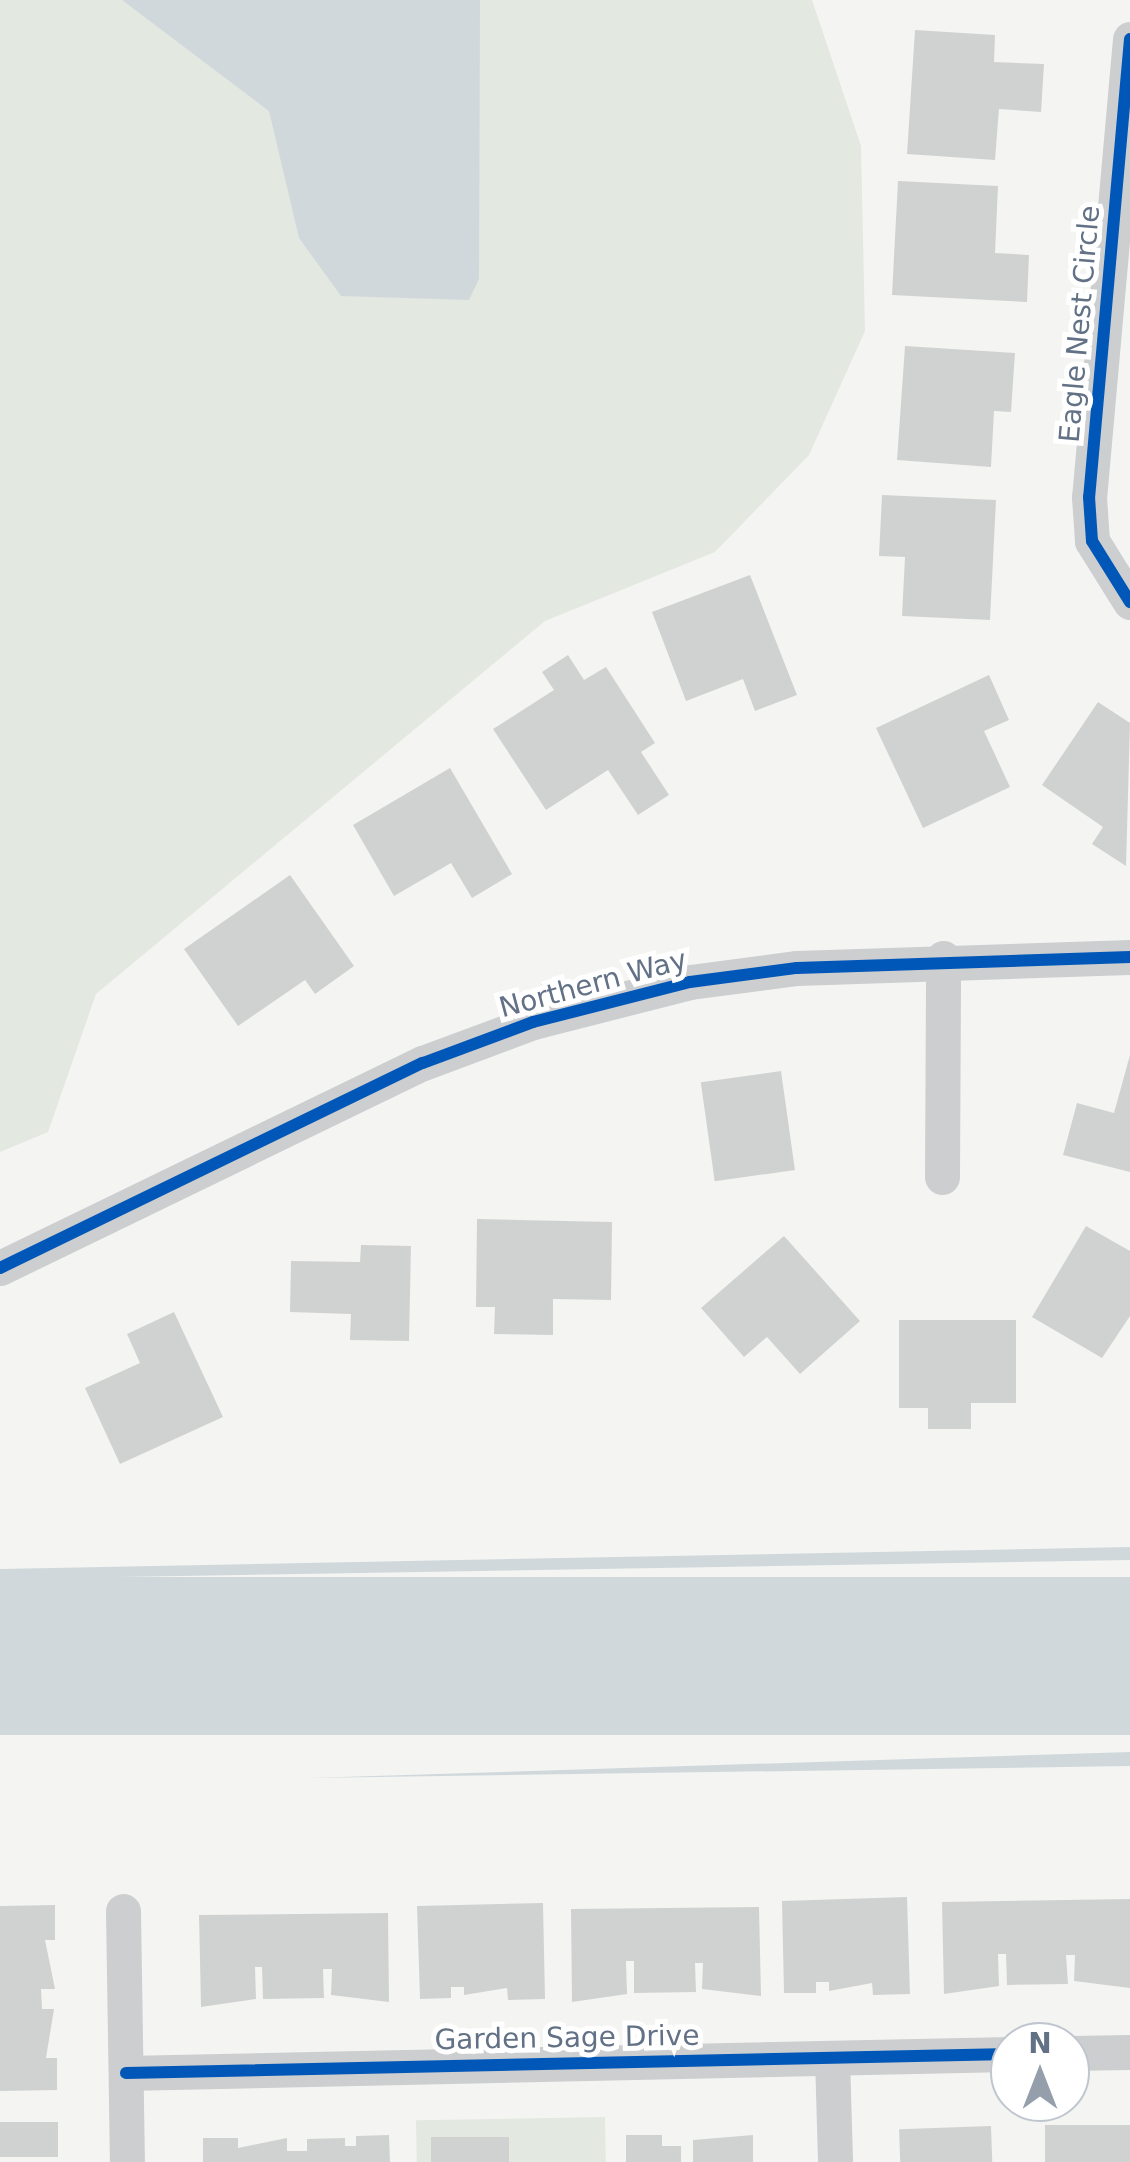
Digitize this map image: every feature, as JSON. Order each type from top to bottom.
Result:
[{"type":"street","name":"Eagle Nest Circle","points":[[1130,39],[1089,497],[1092,541],[1130,602]]},
{"type":"street","name":"Northern Way","points":[[0,1268],[423,1063],[533,1022],[690,982],[943,958],[1130,957]]},
{"type":"street","points":[[942,1177],[943,958]]},
{"type":"street","points":[[123,1910],[128,2162]]},
{"type":"street","points":[[1090,2053],[1130,2052]]},
{"type":"street","name":"Garden Sage Drive","points":[[126,2073],[990,2054]]},
{"type":"street","points":[[832,2058],[834,2162]]},
{"type":"shaded area","points":[[0,0],[812,0],[861,146],[865,331],[809,455],[715,552],[545,621],[96,994],[48,1132],[0,1152]]},
{"type":"shaded area","points":[[122,0],[480,0],[479,279],[469,300],[341,296],[299,238],[269,111]]},
{"type":"shaded area","points":[[1130,1547],[1130,1560],[0,1579],[0,1569]]},
{"type":"shaded area","points":[[0,1577],[1130,1577],[1130,1735],[0,1735]]},
{"type":"shaded area","points":[[1130,1752],[1130,1766],[309,1778]]},
{"type":"shaded area","points":[[605,2117],[606,2162],[417,2162],[416,2120]]},
{"type":"building","points":[[915,30],[995,35],[994,62],[1044,64],[1041,112],[999,109],[995,160],[907,154]]},
{"type":"building","points":[[898,181],[998,186],[995,253],[1029,255],[1027,302],[892,295]]},
{"type":"building","points":[[905,346],[1015,353],[1011,412],[994,411],[991,467],[897,460]]},
{"type":"building","points":[[882,495],[996,500],[990,620],[902,616],[905,557],[879,556]]},
{"type":"building","points":[[750,575],[797,695],[755,711],[743,679],[686,701],[652,612]]},
{"type":"building","points":[[568,655],[584,680],[606,667],[655,743],[641,752],[669,795],[638,815],[608,770],[546,810],[493,729],[554,690],[542,672]]},
{"type":"building","points":[[989,675],[1009,720],[984,731],[1010,787],[923,828],[876,728]]},
{"type":"building","points":[[1098,702],[1130,723],[1126,866],[1092,844],[1103,827],[1042,785]]},
{"type":"building","points":[[450,768],[512,874],[472,898],[451,863],[394,896],[353,825]]},
{"type":"building","points":[[290,875],[354,966],[315,994],[305,980],[238,1026],[184,949]]},
{"type":"building","points":[[1130,1055],[1130,1172],[1063,1155],[1077,1103],[1114,1113]]},
{"type":"building","points":[[781,1071],[795,1170],[715,1181],[701,1082]]},
{"type":"building","points":[[477,1219],[612,1222],[611,1300],[553,1299],[553,1335],[494,1334],[495,1307],[476,1307]]},
{"type":"building","points":[[1086,1226],[1130,1251],[1130,1316],[1102,1358],[1032,1317]]},
{"type":"building","points":[[784,1236],[860,1321],[800,1374],[767,1337],[744,1357],[701,1308]]},
{"type":"building","points":[[361,1245],[411,1246],[409,1341],[350,1340],[351,1314],[290,1312],[291,1261],[360,1262]]},
{"type":"building","points":[[174,1312],[223,1417],[120,1464],[85,1388],[140,1363],[127,1334]]},
{"type":"building","points":[[899,1320],[1016,1320],[1016,1403],[971,1403],[971,1429],[928,1429],[928,1408],[899,1408]]},
{"type":"building","points":[[907,1897],[910,1994],[873,1995],[872,1983],[829,1991],[829,1982],[816,1982],[816,1993],[784,1993],[782,1901]]},
{"type":"building","points":[[1130,1899],[1130,1988],[1074,1981],[1075,1955],[1066,1955],[1068,1984],[1007,1985],[1006,1954],[998,1954],[999,1986],[944,1994],[942,1902]]},
{"type":"building","points":[[543,1903],[545,1999],[508,2000],[507,1988],[464,1995],[464,1987],[451,1987],[451,1998],[420,1999],[417,1906]]},
{"type":"building","points":[[55,1905],[55,1940],[45,1940],[55,1989],[41,1989],[42,2009],[54,2009],[46,2058],[57,2058],[57,2090],[0,2091],[0,1906]]},
{"type":"building","points":[[759,1907],[761,1996],[702,1989],[703,1963],[695,1963],[696,1992],[634,1993],[634,1961],[626,1961],[627,1994],[572,2002],[571,1909]]},
{"type":"building","points":[[388,1913],[389,2002],[331,1995],[332,1969],[323,1969],[324,1998],[263,1999],[262,1967],[255,1967],[256,1999],[201,2007],[199,1915]]},
{"type":"building","points":[[0,2122],[58,2122],[58,2157],[0,2157]]},
{"type":"building","points":[[1045,2125],[1130,2125],[1130,2162],[1045,2162]]},
{"type":"building","points":[[991,2126],[992,2162],[900,2162],[899,2129]]},
{"type":"building","points":[[389,2135],[390,2162],[203,2162],[203,2138],[238,2138],[238,2148],[287,2138],[287,2151],[307,2151],[307,2139],[345,2138],[345,2146],[356,2146],[356,2136]]},
{"type":"building","points":[[626,2135],[662,2135],[662,2146],[681,2146],[681,2162],[626,2162]]},
{"type":"building","points":[[753,2135],[753,2162],[693,2162],[693,2140]]},
{"type":"building","points":[[431,2137],[509,2137],[509,2162],[431,2162]]},
{"type":"cycle path","points":[[1130,39],[1089,497],[1092,541],[1130,602]]},
{"type":"cycle path","points":[[0,1268],[423,1063],[533,1022],[690,982],[797,968],[1130,957]]},
{"type":"cycle path","points":[[126,2073],[990,2054]]}]
